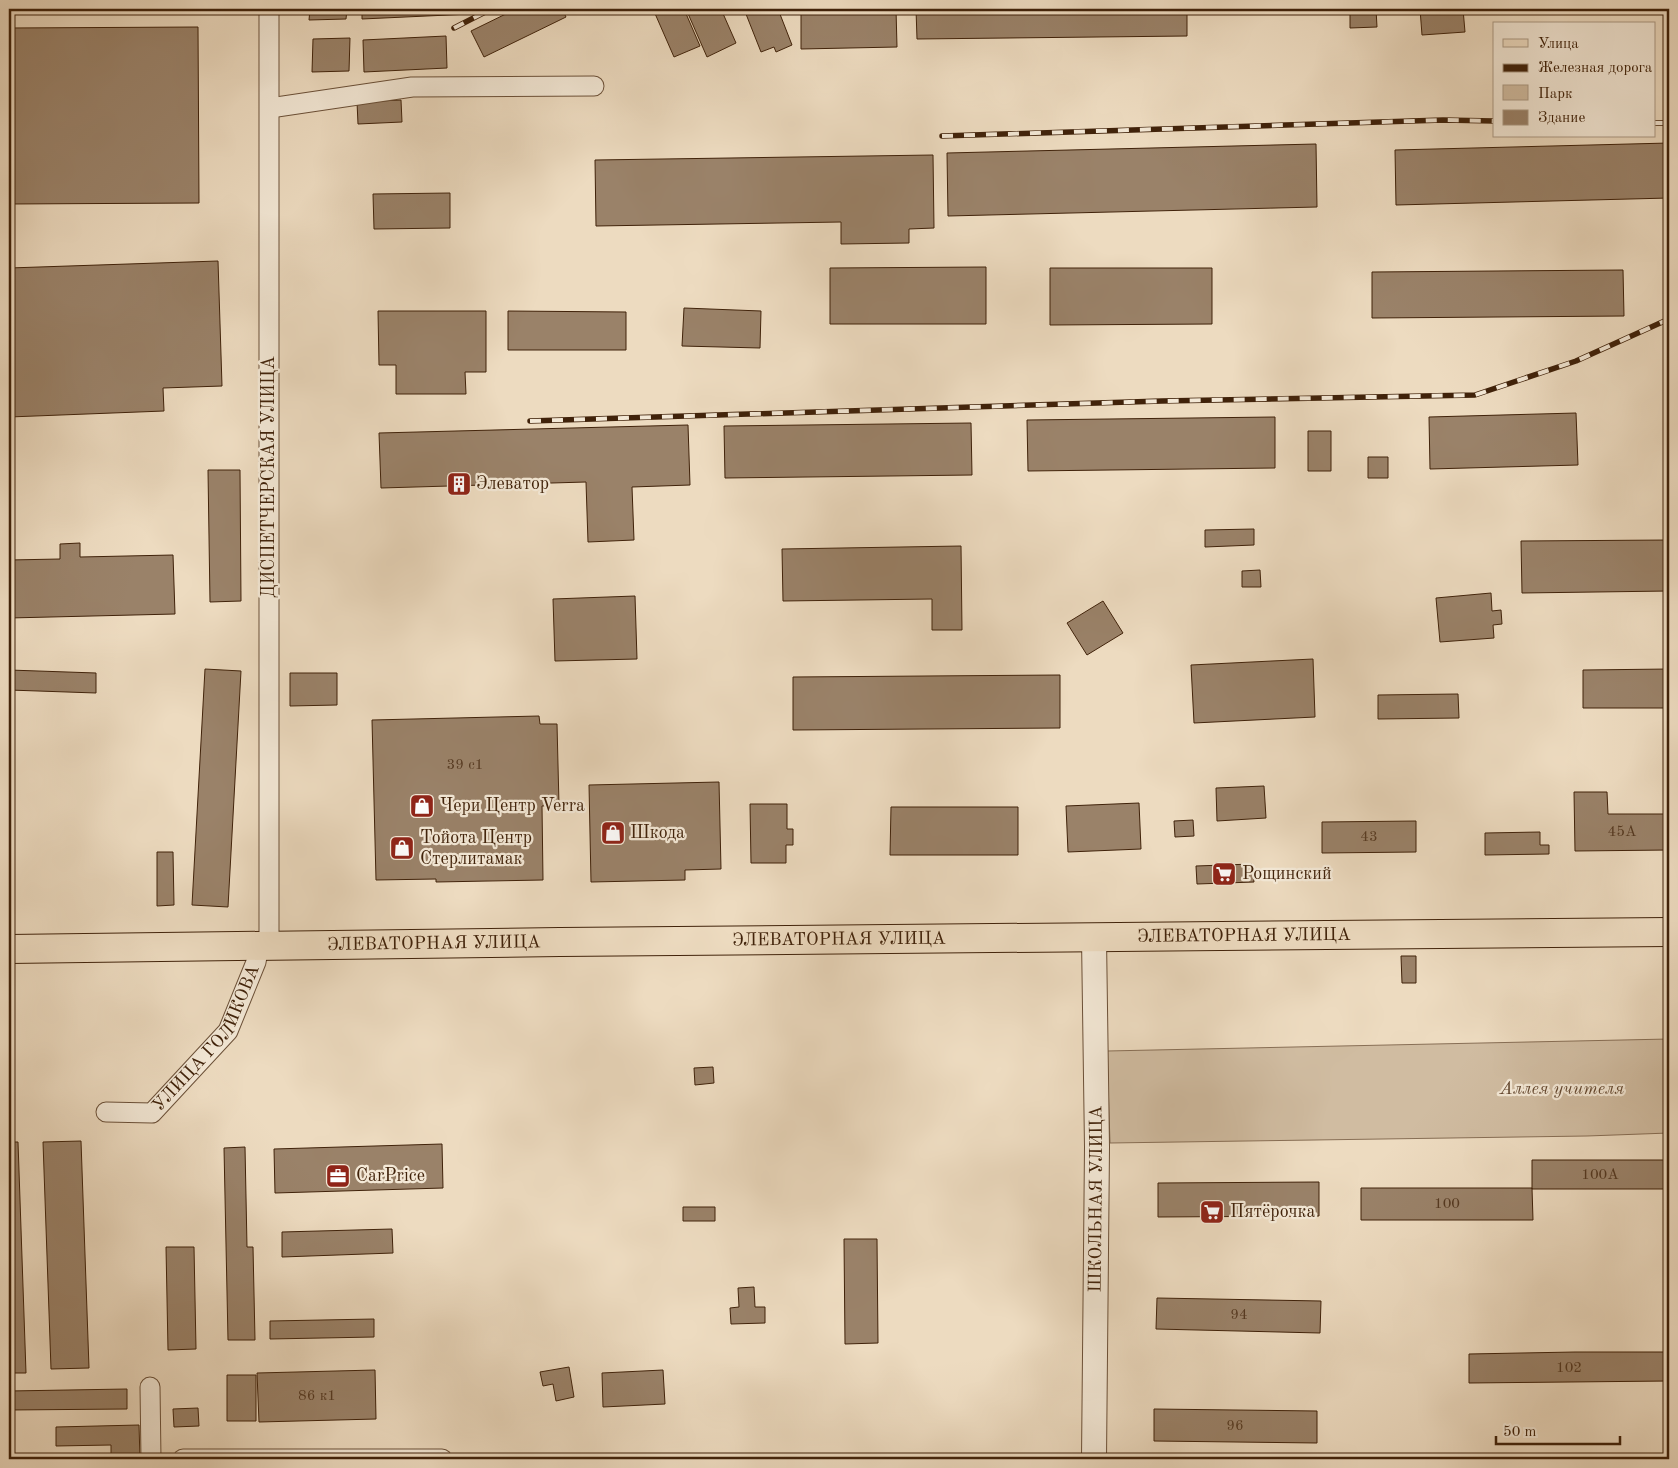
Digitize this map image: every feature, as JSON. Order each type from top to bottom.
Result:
[{"type":"main road","name":"ЭЛЕВАТОРНАЯ УЛИЦА","points":[[9,949],[1669,932]]},
{"type":"street","name":"ДИСПЕТЧЕРСКАЯ УЛИЦА","points":[[264,945],[270,108],[269,9]]},
{"type":"street","points":[[270,108],[412,87],[594,86]]},
{"type":"street","name":"ШКОЛЬНАЯ УЛИЦА","points":[[1094,938],[1097,1147],[1094,1459]]},
{"type":"street","name":"УЛИЦА ГОЛИКОВА","points":[[106,1112],[152,1113],[228,1031],[264,945]]},
{"type":"street","points":[[150,1387],[151,1459]]},
{"type":"street","points":[[183,1459],[442,1459]]},
{"type":"green space","name":"Аллея учителя","points":[[1669,1039],[1669,1133],[1587,1136],[1110,1143],[1107,1051]]},
{"type":"building","points":[[310,9],[347,9],[346,19],[309,20]]},
{"type":"building","points":[[362,9],[470,9],[470,14],[362,19]]},
{"type":"building","points":[[516,9],[562,9],[566,17],[484,57],[471,31]]},
{"type":"building","points":[[653,9],[684,9],[700,46],[674,57]]},
{"type":"building","points":[[686,9],[721,9],[736,43],[707,57]]},
{"type":"building","points":[[744,9],[778,9],[792,45],[776,52],[774,47],[761,52]]},
{"type":"building","points":[[877,9],[896,9],[897,47],[801,49],[801,14],[877,13]]},
{"type":"building","points":[[916,9],[1187,9],[1187,36],[917,39]]},
{"type":"building","points":[[1350,9],[1376,9],[1377,27],[1350,28]]},
{"type":"building","points":[[1420,9],[1463,9],[1465,32],[1422,35]]},
{"type":"building","points":[[198,27],[199,203],[9,204],[9,28]]},
{"type":"building","points":[[446,36],[447,68],[364,72],[363,40]]},
{"type":"building","points":[[350,38],[349,71],[312,72],[313,39]]},
{"type":"building","points":[[401,100],[402,122],[358,124],[357,102]]},
{"type":"building","points":[[1669,143],[1669,198],[1396,205],[1395,150]]},
{"type":"building","points":[[1316,144],[1317,207],[948,216],[947,153]]},
{"type":"building","points":[[933,155],[934,228],[909,229],[909,243],[841,244],[841,222],[596,226],[595,160]]},
{"type":"building","points":[[450,193],[450,228],[374,229],[373,194]]},
{"type":"building","points":[[218,261],[222,386],[163,388],[164,411],[9,417],[9,268]]},
{"type":"building","points":[[986,267],[986,324],[830,324],[830,268]]},
{"type":"building","points":[[1050,268],[1212,268],[1212,324],[1050,325]]},
{"type":"building","points":[[1623,270],[1624,316],[1372,318],[1372,272]]},
{"type":"building","points":[[684,308],[761,311],[760,348],[682,346]]},
{"type":"building","points":[[378,311],[486,311],[486,372],[465,372],[466,394],[396,394],[396,365],[379,365]]},
{"type":"building","points":[[508,311],[626,312],[626,350],[508,350]]},
{"type":"building","points":[[1576,413],[1578,465],[1430,469],[1429,417]]},
{"type":"building","points":[[1275,417],[1275,468],[1028,471],[1027,420]]},
{"type":"building","points":[[971,423],[972,475],[725,478],[724,426]]},
{"type":"building","name":"Элеватор","points":[[688,425],[690,485],[632,487],[634,540],[588,542],[586,482],[381,488],[379,433]]},
{"type":"building","points":[[1308,431],[1331,431],[1331,471],[1308,471]]},
{"type":"building","points":[[1368,457],[1388,457],[1388,478],[1368,478]]},
{"type":"building","points":[[208,470],[240,470],[241,601],[210,602]]},
{"type":"building","points":[[1254,529],[1254,545],[1205,547],[1205,530]]},
{"type":"building","points":[[1669,540],[1669,591],[1522,593],[1521,541]]},
{"type":"building","points":[[80,543],[80,557],[173,555],[175,614],[9,618],[9,560],[60,559],[60,544]]},
{"type":"building","points":[[961,546],[962,630],[932,630],[932,599],[783,601],[782,549]]},
{"type":"building","points":[[1260,570],[1261,587],[1242,587],[1242,571]]},
{"type":"building","points":[[1491,593],[1492,611],[1501,610],[1502,624],[1493,625],[1494,638],[1440,642],[1436,598]]},
{"type":"building","points":[[635,596],[637,659],[555,661],[553,599]]},
{"type":"building","points":[[1103,601],[1123,633],[1087,655],[1067,623]]},
{"type":"building","points":[[1313,659],[1315,717],[1194,723],[1191,665]]},
{"type":"building","points":[[205,669],[241,671],[228,907],[192,905]]},
{"type":"building","points":[[1669,669],[1669,708],[1583,708],[1583,670]]},
{"type":"building","points":[[9,670],[96,673],[96,693],[9,690]]},
{"type":"building","points":[[290,673],[337,673],[337,705],[290,706]]},
{"type":"building","points":[[1060,675],[1060,728],[793,730],[793,677]]},
{"type":"building","points":[[1458,694],[1459,718],[1378,719],[1378,695]]},
{"type":"building","points":[[539,716],[540,724],[557,724],[559,805],[542,806],[543,880],[436,882],[436,879],[376,880],[372,720]]},
{"type":"building","points":[[719,782],[721,869],[685,870],[685,880],[591,882],[589,785]]},
{"type":"building","points":[[1264,786],[1266,818],[1217,821],[1216,788]]},
{"type":"building","points":[[1574,792],[1607,792],[1608,814],[1669,814],[1669,850],[1575,851]]},
{"type":"building","points":[[1139,803],[1141,849],[1068,852],[1066,806]]},
{"type":"building","points":[[750,804],[787,804],[787,829],[793,829],[793,845],[786,845],[786,863],[751,863]]},
{"type":"building","points":[[891,807],[1018,807],[1018,855],[890,855]]},
{"type":"building","points":[[1193,820],[1194,836],[1175,837],[1174,821]]},
{"type":"building","points":[[1416,821],[1416,852],[1322,853],[1322,822]]},
{"type":"building","points":[[1540,832],[1540,845],[1549,845],[1549,854],[1485,855],[1485,833]]},
{"type":"building","points":[[157,852],[173,852],[174,905],[157,906]]},
{"type":"building","points":[[1252,864],[1254,882],[1197,884],[1196,866]]},
{"type":"building","points":[[1401,956],[1416,956],[1416,983],[1402,983]]},
{"type":"building","points":[[713,1067],[714,1083],[695,1085],[694,1068]]},
{"type":"building","points":[[81,1141],[89,1368],[51,1369],[43,1142]]},
{"type":"building","points":[[9,1142],[18,1142],[26,1373],[9,1373]]},
{"type":"building","points":[[442,1144],[443,1188],[275,1193],[274,1149]]},
{"type":"building","points":[[245,1147],[247,1247],[253,1247],[255,1340],[228,1340],[224,1148]]},
{"type":"building","points":[[1532,1160],[1669,1160],[1669,1189],[1532,1189]]},
{"type":"building","points":[[1319,1182],[1319,1216],[1158,1217],[1158,1183]]},
{"type":"building","points":[[1361,1188],[1532,1188],[1533,1220],[1361,1220]]},
{"type":"building","points":[[683,1207],[715,1207],[715,1221],[683,1221]]},
{"type":"building","points":[[392,1229],[393,1253],[282,1257],[282,1232]]},
{"type":"building","points":[[844,1239],[877,1239],[878,1343],[845,1344]]},
{"type":"building","points":[[166,1247],[194,1247],[196,1349],[168,1350]]},
{"type":"building","points":[[754,1287],[755,1307],[765,1307],[765,1323],[731,1324],[730,1308],[739,1307],[738,1288]]},
{"type":"building","points":[[1157,1298],[1321,1301],[1320,1333],[1156,1329]]},
{"type":"building","points":[[374,1319],[374,1337],[270,1339],[270,1321]]},
{"type":"building","points":[[1668,1352],[1669,1381],[1469,1383],[1469,1354]]},
{"type":"building","points":[[569,1367],[574,1397],[556,1401],[553,1384],[543,1386],[540,1372]]},
{"type":"building","points":[[375,1370],[376,1419],[259,1422],[257,1373]]},
{"type":"building","points":[[663,1370],[665,1404],[603,1407],[602,1373]]},
{"type":"building","points":[[227,1375],[256,1375],[256,1421],[227,1421]]},
{"type":"building","points":[[127,1389],[127,1409],[9,1410],[9,1391]]},
{"type":"building","points":[[198,1408],[199,1426],[174,1427],[173,1409]]},
{"type":"building","points":[[1154,1409],[1317,1411],[1317,1443],[1154,1441]]},
{"type":"building","points":[[139,1425],[140,1459],[111,1459],[111,1445],[56,1446],[56,1427]]},
{"type":"building","points":[[667,1454],[667,1459],[565,1459],[565,1455]]},
{"type":"railway","points":[[454,28],[491,9]]},
{"type":"railway","points":[[942,136],[1443,120],[1493,121]]},
{"type":"railway","points":[[1656,123],[1669,123]]},
{"type":"railway","points":[[530,421],[1162,401],[1475,395],[1576,361],[1669,319]]},
{"type":"place","name":"Элеватор","points":[[459,484]]},
{"type":"place","name":"Чери Центр Verra","points":[[422,806]]},
{"type":"place","name":"Шкода","points":[[613,833]]},
{"type":"place","name":"Тойота Центр Стерлитамак","points":[[402,848]]},
{"type":"place","name":"Рощинский","points":[[1224,874]]},
{"type":"place","name":"CarPrice","points":[[338,1176]]},
{"type":"place","name":"Пятёрочка","points":[[1212,1212]]}]
